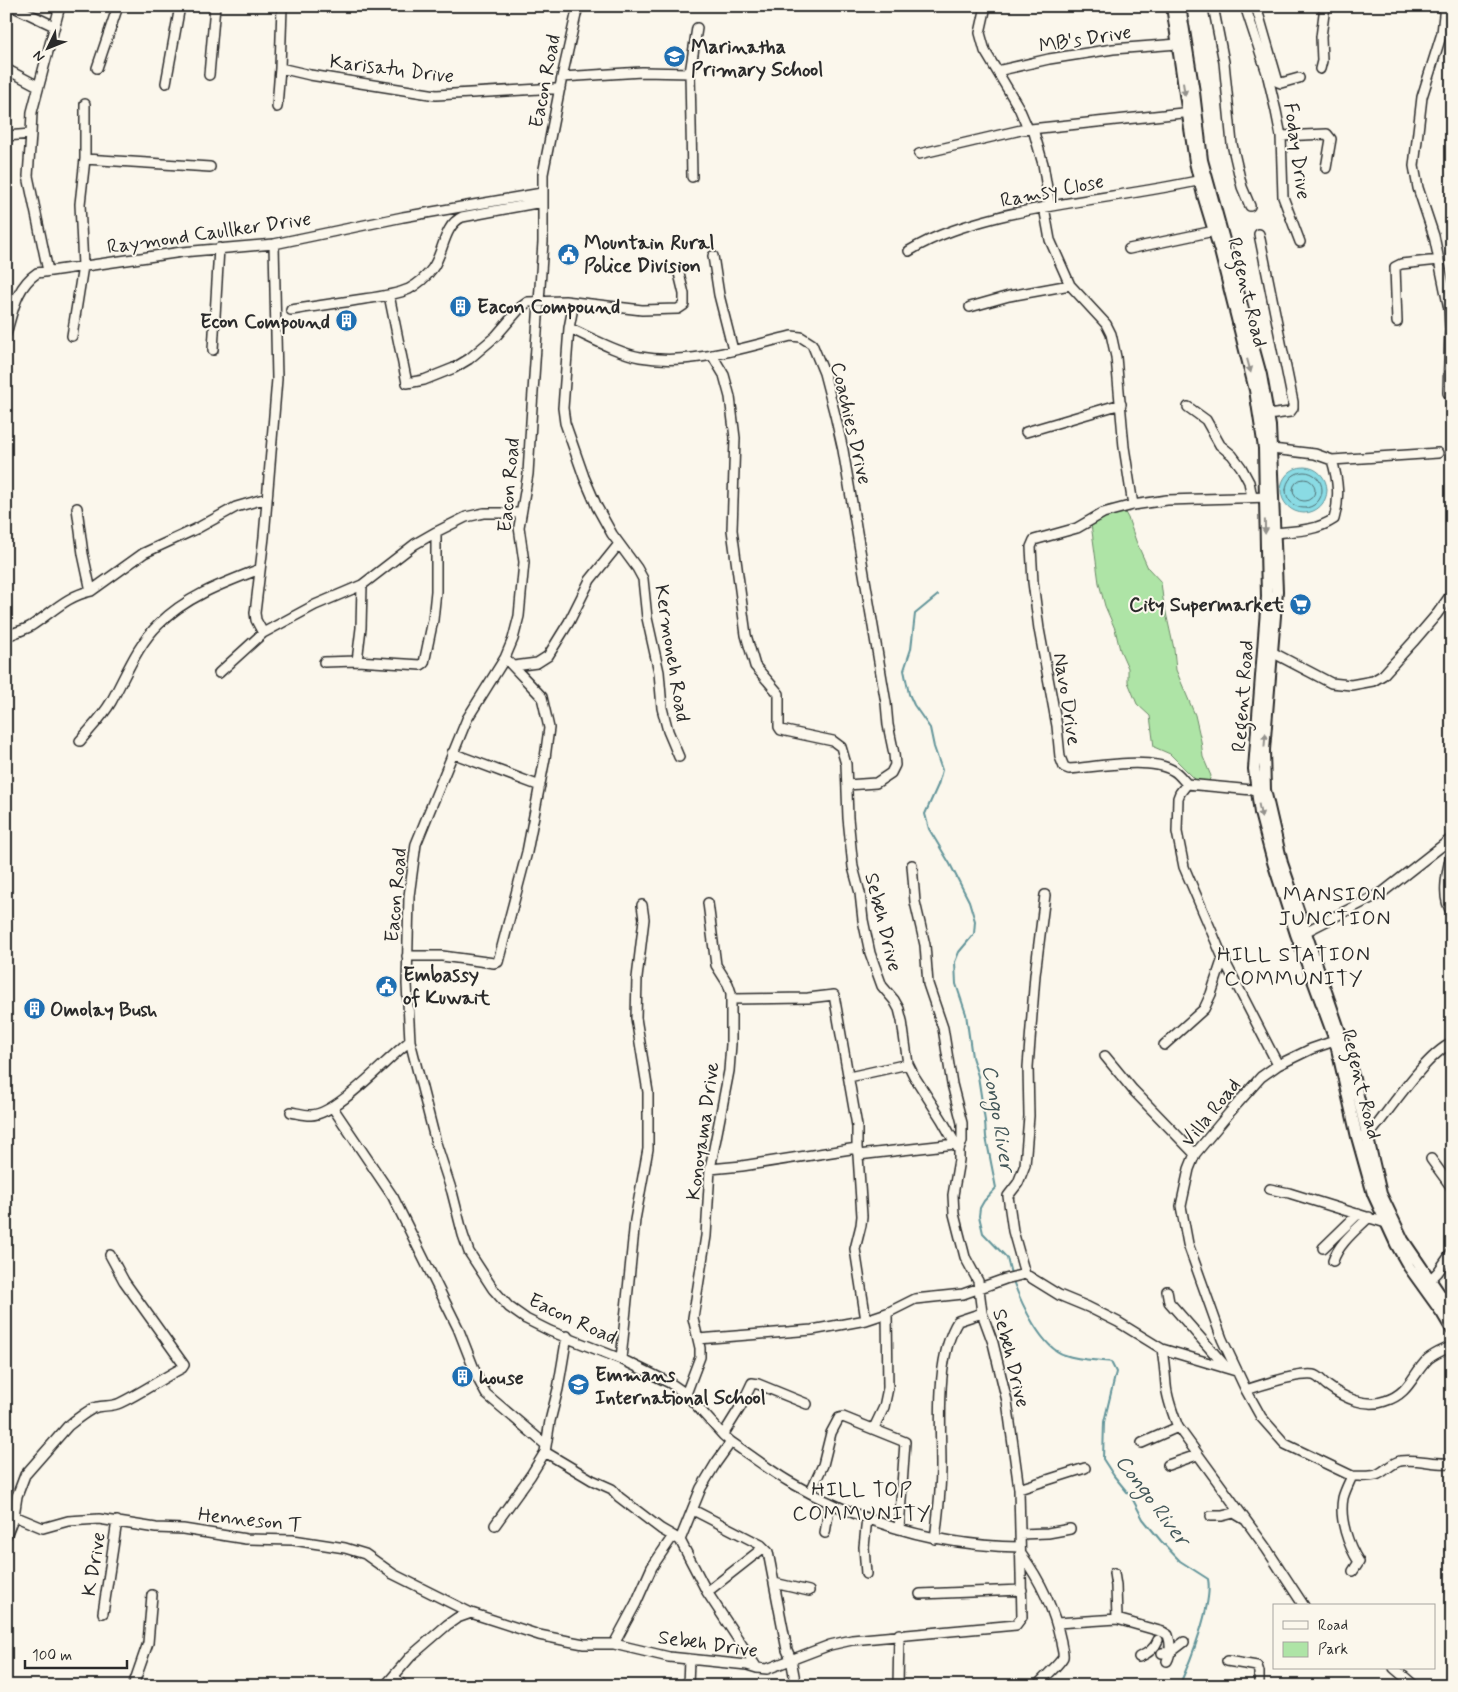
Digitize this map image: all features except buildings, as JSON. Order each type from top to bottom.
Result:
[{"type":"main road","name":"Regent Road","points":[[1172,6],[1214,231],[1232,282]]},
{"type":"main road","name":"Regent Road","points":[[1180,6],[1192,112]]},
{"type":"main road","name":"Regent Road","points":[[1203,180],[1232,282],[1255,390],[1274,533],[1277,591],[1254,769],[1261,791],[1260,813],[1267,840],[1338,1039],[1362,1136],[1373,1194],[1409,1267],[1452,1312]]},
{"type":"main road","name":"Regent Road","points":[[1239,313],[1261,375],[1272,449],[1267,597],[1268,650]]},
{"type":"main road","name":"Regent Road","points":[[1362,1136],[1381,1194],[1403,1240],[1452,1330]]},
{"type":"street","points":[[12,6],[54,26]]},
{"type":"street","points":[[48,271],[28,176],[32,112],[60,6]]},
{"type":"street","points":[[97,68],[118,6]]},
{"type":"street","points":[[166,83],[180,6]]},
{"type":"street","points":[[209,75],[215,6]]},
{"type":"street","points":[[277,107],[282,6]]},
{"type":"street","name":"Eacon Road","points":[[578,6],[543,174],[543,242],[528,474],[518,532],[524,562],[517,626],[505,658],[467,719],[452,753],[442,784],[416,844],[409,896],[407,956],[410,1041],[436,1143],[469,1252],[493,1289],[509,1307],[526,1319],[550,1331],[567,1336],[620,1359],[670,1383],[686,1394],[723,1436],[786,1480],[830,1503],[899,1529],[936,1539],[1021,1551]]},
{"type":"street","points":[[986,6],[981,36],[985,51],[1031,129],[1043,164],[1050,240],[1070,285],[1106,324],[1111,334],[1116,357],[1132,505],[1167,500],[1269,497]]},
{"type":"street","points":[[1214,6],[1224,62],[1232,144],[1242,187],[1250,206]]},
{"type":"street","name":"Foday Drive","points":[[1246,6],[1267,73],[1280,136],[1283,197],[1300,242]]},
{"type":"street","points":[[1256,6],[1278,82],[1299,78]]},
{"type":"street","points":[[1320,69],[1322,61],[1321,37],[1325,6]]},
{"type":"street","points":[[1444,6],[1442,33],[1422,98],[1414,166],[1418,188],[1434,236],[1449,309],[1451,348],[1448,393]]},
{"type":"street","points":[[692,177],[690,73],[696,28]]},
{"type":"street","name":"MB's Drive","points":[[997,71],[1113,49],[1178,44]]},
{"type":"street","name":"Karisatu Drive","points":[[280,68],[310,75],[436,95],[540,88],[560,89]]},
{"type":"street","points":[[6,69],[38,86]]},
{"type":"street","points":[[562,78],[642,72],[690,73]]},
{"type":"street","points":[[72,336],[83,266],[80,204],[85,159],[85,104]]},
{"type":"street","points":[[919,154],[1031,129],[1192,112]]},
{"type":"street","points":[[6,136],[31,134]]},
{"type":"street","points":[[1280,136],[1330,135],[1326,168]]},
{"type":"street","points":[[85,159],[210,167]]},
{"type":"street","name":"Ramsy Close","points":[[909,251],[924,242],[956,229],[1047,207],[1203,180]]},
{"type":"street","points":[[291,310],[389,295],[408,289],[418,283],[432,270],[440,256],[450,229],[457,219],[542,198]]},
{"type":"street","name":"Raymond Caullker Drive","points":[[6,334],[14,302],[26,281],[37,273],[218,248],[274,244],[379,222],[542,198]]},
{"type":"street","points":[[1129,249],[1214,231]]},
{"type":"street","points":[[1259,234],[1293,408],[1290,412],[1268,415]]},
{"type":"street","points":[[263,633],[256,620],[255,613],[277,379],[274,244]]},
{"type":"street","points":[[213,350],[218,248]]},
{"type":"street","points":[[713,256],[718,295],[733,350]]},
{"type":"street","points":[[1397,322],[1395,267],[1401,264],[1439,260]]},
{"type":"street","points":[[389,295],[407,383],[424,380],[454,368],[482,349],[528,302],[574,302],[642,310],[678,310],[684,305],[684,294],[678,270]]},
{"type":"street","points":[[970,307],[1009,296],[1070,285]]},
{"type":"street","name":"Kermoneh Road","points":[[574,302],[569,328],[563,408],[564,423],[591,495],[619,544],[643,579],[647,618],[659,672],[662,708],[668,731],[679,757]]},
{"type":"street","name":"Coachies Drive","points":[[569,328],[638,357],[668,360],[712,355],[790,336],[801,337],[812,344],[817,352],[843,450],[895,765],[891,773],[876,783],[847,785]]},
{"type":"street","name":"Sebeh Drive","points":[[470,1613],[539,1635],[584,1644],[614,1644],[669,1657],[767,1669],[830,1645],[852,1640],[899,1634],[1016,1625],[1022,1617],[1019,1489],[1007,1401],[993,1343],[982,1312],[978,1281],[965,1257],[954,1214],[953,1195],[959,1160],[957,1147],[908,1064],[899,1009],[882,986],[876,971],[863,920],[860,893],[853,867],[848,818],[846,764],[841,747],[826,739],[783,732],[779,727],[779,694],[758,672],[749,650],[741,605],[731,514],[735,486],[735,438],[730,397],[724,375],[712,355]]},
{"type":"street","points":[[1026,432],[1120,404]]},
{"type":"street","points":[[1188,407],[1206,420],[1220,445],[1232,455],[1241,467],[1249,482],[1252,497]]},
{"type":"street","points":[[1272,449],[1315,454],[1332,460],[1438,453]]},
{"type":"street","points":[[1274,533],[1312,529],[1334,518],[1338,500],[1338,481],[1332,460]]},
{"type":"street","points":[[6,637],[31,626],[58,606],[81,593],[91,591],[144,553],[196,529],[236,507],[267,498]]},
{"type":"street","name":"Navo Drive","points":[[1132,505],[1103,513],[1077,528],[1034,540],[1030,546],[1039,629],[1057,726],[1060,758],[1064,767],[1069,769],[1140,763],[1161,765],[1174,771],[1187,784]]},
{"type":"street","points":[[77,508],[83,554],[91,591]]},
{"type":"street","points":[[219,672],[263,633],[301,612],[362,584],[416,544],[436,532],[466,517],[475,515],[495,512],[522,513]]},
{"type":"street","points":[[324,662],[357,661],[421,665],[424,663],[435,601],[436,532]]},
{"type":"street","points":[[514,666],[537,663],[548,656],[569,622],[590,580],[619,544]]},
{"type":"street","points":[[80,741],[110,704],[140,648],[158,625],[186,602],[209,590],[260,569]]},
{"type":"street","points":[[357,661],[361,628],[362,584]]},
{"type":"street","points":[[1268,650],[1331,683],[1351,685],[1374,681],[1383,675],[1413,642],[1452,593]]},
{"type":"street","points":[[407,956],[442,956],[498,962],[527,852],[546,758],[549,723],[542,697],[505,658]]},
{"type":"street","points":[[452,753],[540,786]]},
{"type":"street","points":[[1261,791],[1187,784],[1178,798],[1177,832],[1184,867],[1223,958],[1278,1065]]},
{"type":"street","points":[[1301,933],[1383,892],[1452,838]]},
{"type":"street","points":[[1452,851],[1446,879],[1447,906],[1452,912]]},
{"type":"street","points":[[710,1169],[857,1151],[957,1147],[962,1141],[962,1123],[952,1084],[943,1028],[928,984],[927,962],[915,902],[912,865]]},
{"type":"street","points":[[1021,1275],[1008,1196],[1018,1183],[1025,1165],[1029,1116],[1028,1067],[1034,984],[1045,895]]},
{"type":"street","name":"Konoyama Drive","points":[[686,1394],[700,1357],[693,1318],[706,1236],[710,1169],[729,1071],[732,1000],[728,984],[716,966],[708,904]]},
{"type":"street","points":[[620,1359],[636,1212],[648,1149],[648,1092],[636,1018],[636,978],[644,919],[642,905]]},
{"type":"street","points":[[1164,1045],[1204,1009],[1223,958]]},
{"type":"street","points":[[732,1000],[808,998],[834,995],[857,1126],[862,1216],[855,1249],[866,1320]]},
{"type":"street","name":"Villa Road","points":[[1232,1370],[1188,1244],[1181,1206],[1189,1169],[1195,1154],[1268,1070],[1338,1039]]},
{"type":"street","points":[[291,1112],[311,1115],[332,1108],[410,1041]]},
{"type":"street","points":[[1362,1136],[1431,1058],[1445,1046],[1452,1043]]},
{"type":"street","points":[[1105,1056],[1133,1090],[1195,1154]]},
{"type":"street","points":[[849,1077],[908,1064]]},
{"type":"street","points":[[332,1108],[393,1197],[454,1320],[486,1394],[546,1448],[592,1480],[612,1489],[619,1498],[661,1529],[677,1538],[707,1592],[757,1668]]},
{"type":"street","points":[[1431,1159],[1452,1188]]},
{"type":"street","points":[[1270,1189],[1386,1223]]},
{"type":"street","points":[[1322,1248],[1358,1214]]},
{"type":"street","points":[[1333,1261],[1336,1253],[1347,1239],[1368,1217]]},
{"type":"street","points":[[1426,1283],[1452,1252]]},
{"type":"street","points":[[6,1536],[14,1516],[16,1496],[25,1475],[68,1426],[97,1406],[104,1407],[118,1404],[182,1368],[184,1365],[124,1281],[110,1255]]},
{"type":"street","points":[[698,1339],[812,1330],[866,1320],[915,1299],[951,1296],[1021,1275],[1118,1322],[1162,1349],[1232,1370]]},
{"type":"street","points":[[1167,1291],[1169,1302],[1232,1370],[1261,1417],[1285,1444],[1352,1476],[1376,1475],[1397,1462],[1417,1460],[1452,1464]]},
{"type":"street","points":[[936,1539],[940,1502],[940,1403],[944,1364],[950,1336],[958,1322],[982,1312]]},
{"type":"street","points":[[874,1428],[884,1407],[888,1388],[886,1313]]},
{"type":"street","points":[[495,1525],[531,1475],[546,1448],[567,1336]]},
{"type":"street","points":[[1246,1390],[1282,1380],[1312,1375],[1317,1376],[1337,1393],[1356,1401],[1370,1404],[1385,1402],[1399,1395],[1410,1385],[1429,1359],[1452,1346]]},
{"type":"street","points":[[1162,1349],[1166,1385],[1178,1427],[1303,1604]]},
{"type":"street","points":[[723,1436],[752,1383],[808,1404]]},
{"type":"street","points":[[810,1493],[823,1465],[831,1433],[839,1418],[843,1417],[874,1428],[905,1442],[903,1496],[899,1529]]},
{"type":"street","points":[[1142,1443],[1178,1427]]},
{"type":"street","points":[[614,1644],[636,1603],[652,1566],[677,1538],[693,1510],[701,1488],[716,1462],[731,1442]]},
{"type":"street","points":[[1168,1466],[1197,1455]]},
{"type":"street","points":[[1019,1489],[1086,1468]]},
{"type":"street","points":[[1352,1476],[1343,1499],[1344,1523],[1351,1546],[1360,1564],[1353,1571]]},
{"type":"street","points":[[825,1532],[830,1503]]},
{"type":"street","points":[[693,1510],[761,1545],[768,1552],[796,1686]]},
{"type":"street","points":[[1211,1516],[1234,1513],[1246,1521]]},
{"type":"street","name":"Henneson T","points":[[14,1516],[43,1528],[78,1519],[99,1518],[156,1528],[183,1529],[246,1539],[293,1540],[345,1548],[365,1554],[392,1574],[470,1613]]},
{"type":"street","points":[[866,1574],[864,1547],[867,1518]]},
{"type":"street","name":"K Drive","points":[[103,1613],[117,1521]]},
{"type":"street","points":[[1020,1534],[1048,1533],[1070,1529]]},
{"type":"street","points":[[707,1592],[763,1548]]},
{"type":"street","points":[[1021,1551],[1042,1587],[1057,1623],[1063,1658],[1037,1686]]},
{"type":"street","points":[[1114,1573],[1117,1619]]},
{"type":"street","points":[[774,1583],[809,1591]]},
{"type":"street","points":[[920,1594],[1022,1590]]},
{"type":"street","points":[[133,1686],[148,1643],[152,1595]]},
{"type":"street","points":[[385,1686],[411,1656],[446,1625],[470,1613]]},
{"type":"street","points":[[1057,1623],[1117,1619],[1166,1633],[1170,1641],[1170,1654],[1142,1656],[1154,1647],[1158,1640]]},
{"type":"street","points":[[898,1686],[899,1634]]},
{"type":"street","points":[[1162,1656],[1184,1642]]},
{"type":"street","points":[[688,1686],[689,1659]]},
{"type":"street","points":[[1227,1661],[1257,1666],[1259,1686]]},
{"type":"street","points":[[1396,1670],[1415,1686]]},
{"type":"street","points":[[394,1677],[403,1686]]},
{"type":"green space","points":[[1111,505],[1123,509],[1148,568],[1161,582],[1174,649],[1176,670],[1195,715],[1203,757],[1211,776],[1208,783],[1201,790],[1197,781],[1170,754],[1154,747],[1150,716],[1137,704],[1128,682],[1128,668],[1120,650],[1115,629],[1105,606],[1099,583],[1091,524],[1099,509]]},
{"type":"water","points":[[1304,467],[1317,471],[1323,477],[1327,490],[1323,503],[1317,509],[1304,513],[1291,509],[1285,503],[1281,490],[1285,477],[1291,471]]},
{"type":"waterway","name":"Congo River","points":[[938,595],[915,614],[911,649],[904,670],[909,694],[914,705],[930,728],[942,770],[938,785],[925,814],[929,829],[969,901],[975,921],[974,934],[959,952],[955,962],[956,984],[966,1014],[996,1188],[984,1201],[980,1208],[979,1216],[983,1233],[1007,1258],[1011,1274]]},
{"type":"waterway","name":"Congo River","points":[[1013,1281],[1033,1323],[1040,1334],[1056,1351],[1076,1358],[1111,1362],[1116,1372],[1104,1422],[1103,1459],[1132,1498],[1143,1519],[1161,1541],[1180,1561],[1208,1579],[1209,1590],[1204,1618],[1179,1686]]},
{"type":"place","name":"Marinatha Primary School","points":[[675,57]]},
{"type":"place","name":"Mountain Rural Police Division","points":[[568,254]]},
{"type":"place","name":"Eacon Compound","points":[[461,306]]},
{"type":"place","name":"Econ Compound","points":[[346,321]]},
{"type":"place","name":"City Supermarket","points":[[1300,604]]},
{"type":"place","name":"Embassy of Kuwait","points":[[387,986]]},
{"type":"place","name":"Omolay Bush","points":[[34,1009]]},
{"type":"place","name":"house","points":[[463,1377]]},
{"type":"place","name":"Emmans International School","points":[[579,1385]]},
{"type":"district","name":"MANSION JUNCTION","points":[[1335,906]]},
{"type":"district","name":"HILL STATION COMMUNITY","points":[[1294,966]]},
{"type":"district","name":"HILL TOP COMMUNITY","points":[[862,1501]]}]
